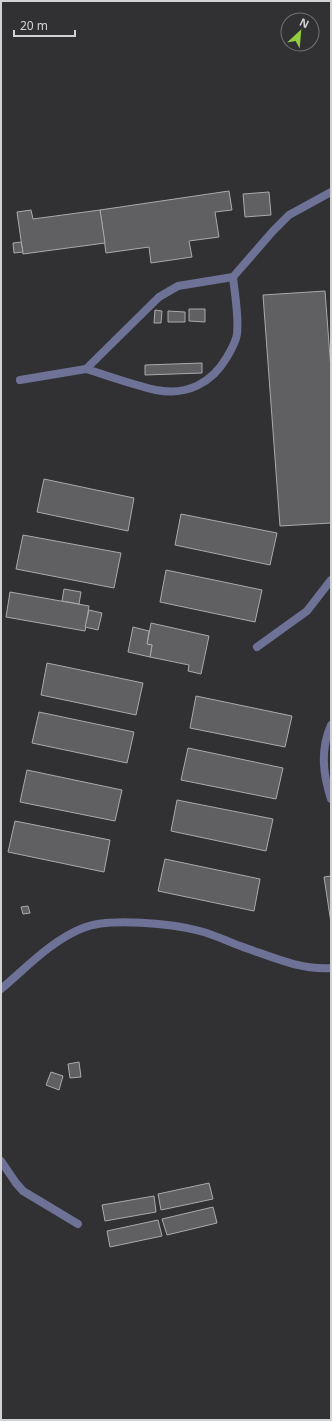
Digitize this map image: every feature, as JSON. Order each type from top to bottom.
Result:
[{"type":"street","points":[[86,369],[159,297],[178,286],[233,277],[273,230],[289,215],[331,192]]},
{"type":"street","points":[[20,380],[86,369],[156,390],[174,392],[200,386],[222,366],[231,351],[237,336],[237,317],[233,277]]},
{"type":"street","points":[[257,647],[307,611],[331,580]]},
{"type":"street","points":[[331,725],[323,750],[324,780],[331,799]]},
{"type":"street","points":[[1,990],[42,954],[70,935],[84,927],[108,922],[166,925],[200,931],[302,966],[331,968]]},
{"type":"street","points":[[1,1161],[23,1191],[78,1224]]},
{"type":"building","points":[[229,191],[232,210],[215,212],[219,237],[189,241],[192,257],[151,263],[149,247],[106,253],[100,210]]},
{"type":"building","points":[[269,192],[271,215],[245,217],[243,194]]},
{"type":"building","points":[[31,210],[33,219],[100,210],[105,243],[23,254],[17,212]]},
{"type":"building","points":[[21,242],[23,252],[14,253],[13,243]]},
{"type":"building","points":[[325,291],[331,370],[331,523],[280,526],[263,295]]},
{"type":"building","points":[[189,309],[205,309],[205,322],[189,321]]},
{"type":"building","points":[[155,310],[162,311],[161,323],[154,323]]},
{"type":"building","points":[[168,311],[185,312],[185,322],[168,322]]},
{"type":"building","points":[[202,363],[202,373],[145,375],[145,365]]},
{"type":"building","points":[[44,479],[134,498],[128,531],[37,512]]},
{"type":"building","points":[[181,514],[277,533],[270,565],[175,545]]},
{"type":"building","points":[[23,535],[121,553],[114,588],[16,569]]},
{"type":"building","points":[[166,570],[262,590],[255,622],[160,602]]},
{"type":"building","points":[[64,589],[81,592],[79,604],[62,601]]},
{"type":"building","points":[[10,592],[89,606],[85,631],[6,617]]},
{"type":"building","points":[[89,610],[102,613],[98,630],[85,627]]},
{"type":"building","points":[[151,623],[209,636],[201,674],[188,671],[189,665],[150,657],[152,645],[147,644]]},
{"type":"building","points":[[133,627],[149,631],[147,644],[152,645],[150,657],[128,652]]},
{"type":"building","points":[[47,663],[143,683],[136,715],[41,695]]},
{"type":"building","points":[[196,696],[292,716],[285,747],[190,728]]},
{"type":"building","points":[[39,712],[134,732],[127,763],[32,743]]},
{"type":"building","points":[[188,748],[283,768],[276,799],[181,780]]},
{"type":"building","points":[[27,770],[122,790],[115,821],[20,802]]},
{"type":"building","points":[[177,800],[273,819],[266,851],[171,831]]},
{"type":"building","points":[[15,821],[110,840],[104,872],[8,852]]},
{"type":"building","points":[[165,859],[260,879],[254,911],[158,891]]},
{"type":"building","points":[[331,876],[331,923],[324,877]]},
{"type":"building","points":[[28,906],[30,913],[23,914],[21,907]]},
{"type":"building","points":[[79,1062],[81,1077],[70,1078],[68,1064]]},
{"type":"building","points":[[51,1072],[63,1076],[59,1090],[46,1085]]},
{"type":"building","points":[[209,1183],[213,1199],[161,1210],[158,1194]]},
{"type":"building","points":[[154,1196],[156,1212],[105,1221],[102,1205]]},
{"type":"building","points":[[213,1207],[217,1223],[167,1235],[162,1219]]},
{"type":"building","points":[[158,1220],[162,1236],[110,1247],[107,1231]]}]
